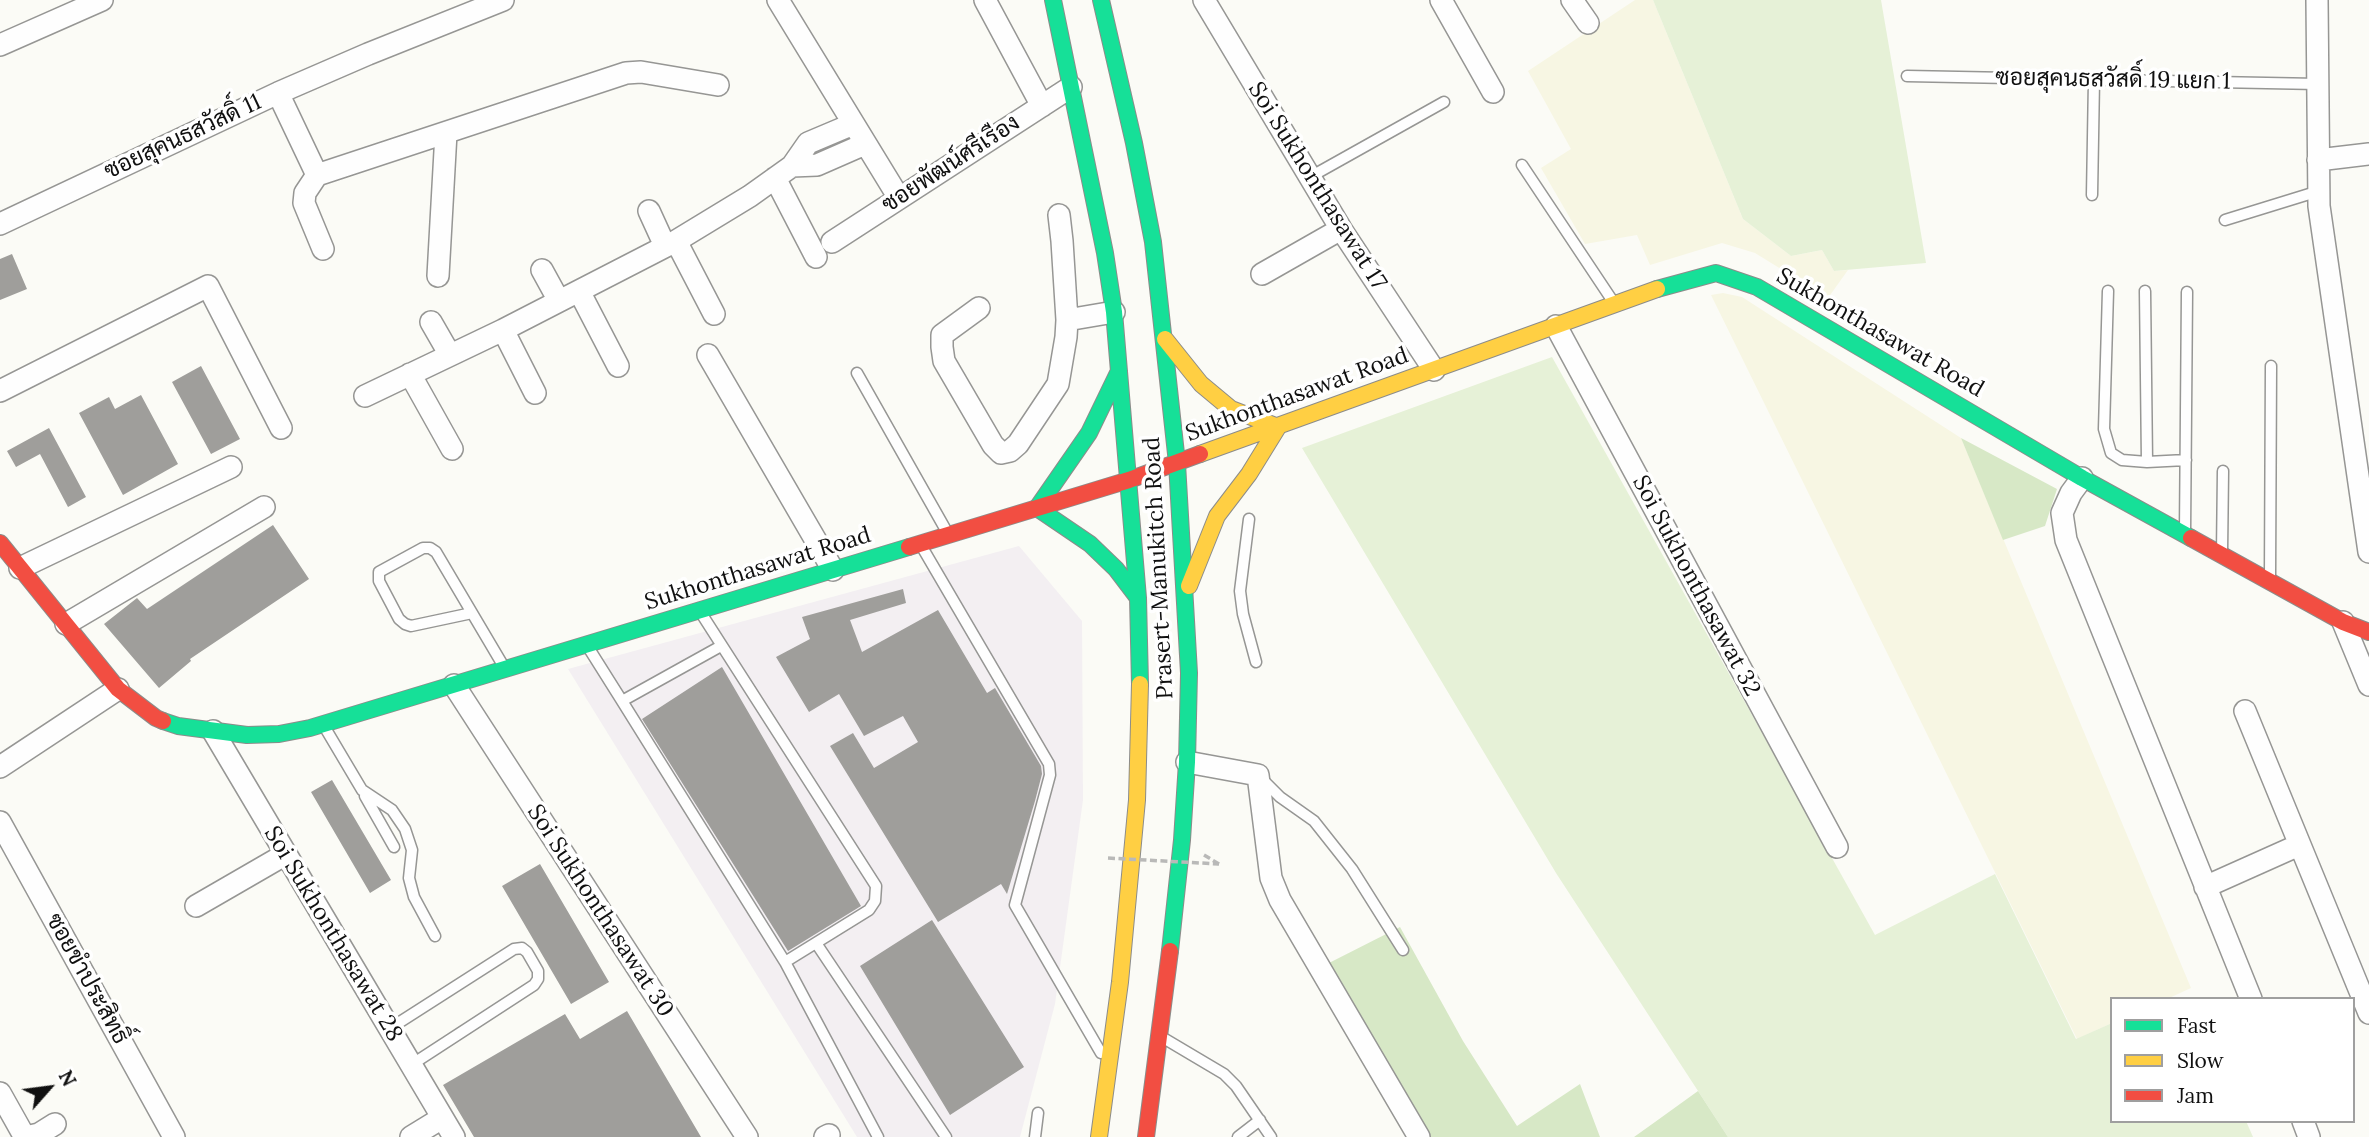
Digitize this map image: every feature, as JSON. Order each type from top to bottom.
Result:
[{"type":"main road","name":"Prasert-Manukitch Road","points":[[1053,0],[1111,252],[1146,699],[1110,1067],[1100,1137]]},
{"type":"main road","name":"Prasert-Manukitch Road","points":[[1101,0],[1134,143],[1147,244],[1165,339],[1186,593],[1183,698],[1188,762],[1182,840],[1146,1137]]},
{"type":"main road","name":"Sukhonthasawat Road","points":[[0,543],[118,689],[156,718],[178,726],[213,731],[247,735],[279,734],[323,724],[454,685],[1129,480],[1671,284],[1716,273],[1757,287],[2082,478],[2343,622],[2369,632]]},
{"type":"main road","points":[[1165,339],[1201,384],[1231,409],[1278,427],[1249,474],[1217,516],[1186,593]]},
{"type":"main road","points":[[1119,371],[1089,433],[1037,508],[1090,544],[1116,569],[1138,598]]},
{"type":"street","points":[[0,45],[102,0]]},
{"type":"street","name":"ซอยสุคนธสวัสดิ์ 11","points":[[0,224],[278,93],[503,0]]},
{"type":"street","points":[[778,0],[899,198]]},
{"type":"street","points":[[985,0],[1042,106]]},
{"type":"street","name":"Soi Sukhonthasawat 17","points":[[1204,0],[1341,229],[1434,370]]},
{"type":"street","points":[[1441,0],[1493,92]]},
{"type":"street","points":[[1572,0],[1588,23]]},
{"type":"street","points":[[2317,0],[2319,206],[2369,552]]},
{"type":"street","points":[[323,249],[303,203],[305,193],[317,175],[626,72],[718,85]]},
{"type":"street","name":"ซอยพัฒน์ศรีเรือง","points":[[784,172],[824,249],[1071,87]]},
{"type":"street","points":[[278,93],[317,175]]},
{"type":"street","points":[[365,396],[671,244],[784,172],[808,143],[853,124]]},
{"type":"street","points":[[439,276],[446,132]]},
{"type":"street","points":[[784,172],[817,165],[865,144]]},
{"type":"street","points":[[2318,160],[2369,154]]},
{"type":"street","points":[[649,211],[714,314]]},
{"type":"street","points":[[979,308],[942,335],[944,361],[993,445],[1001,453],[1010,451],[1018,444],[1058,384],[1067,320],[1059,215]]},
{"type":"street","points":[[1262,274],[1341,229]]},
{"type":"street","points":[[542,270],[559,301]]},
{"type":"street","points":[[0,391],[208,286],[282,428]]},
{"type":"street","points":[[579,290],[618,366]]},
{"type":"street","points":[[1067,320],[1114,312]]},
{"type":"street","points":[[430,321],[450,355]]},
{"type":"street","name":"Soi Sukhonthasawat 32","points":[[1556,326],[1837,846]]},
{"type":"street","points":[[502,330],[535,393]]},
{"type":"street","points":[[708,355],[833,570]]},
{"type":"street","points":[[410,374],[452,449]]},
{"type":"street","points":[[20,568],[231,467]]},
{"type":"street","points":[[2082,478],[2071,492],[2062,513],[2066,540],[2204,887],[2251,997]]},
{"type":"street","points":[[66,624],[264,507]]},
{"type":"street","points":[[2343,622],[2369,685]]},
{"type":"street","name":"Soi Sukhonthasawat 30","points":[[454,685],[747,1137]]},
{"type":"street","points":[[3,762],[118,689]]},
{"type":"street","points":[[2245,711],[2369,1013]]},
{"type":"street","name":"Soi Sukhonthasawat 28","points":[[213,731],[453,1137]]},
{"type":"street","points":[[1188,762],[1258,775],[1271,878],[1280,900],[1419,1137]]},
{"type":"street","name":"ซอยขำประสิทธิ์","points":[[0,822],[174,1137]]},
{"type":"street","points":[[2204,887],[2299,845]]},
{"type":"street","points":[[196,906],[286,854]]},
{"type":"street","points":[[0,1093],[23,1134],[39,1134],[55,1124]]},
{"type":"street","points":[[411,1137],[442,1118]]},
{"type":"lane","name":"ซอยสุคนธสวัสดิ์ 19 แยก 1","points":[[1907,76],[2318,84]]},
{"type":"lane","points":[[2092,195],[2094,79]]},
{"type":"lane","points":[[1310,177],[1444,102]]},
{"type":"lane","points":[[1522,165],[1615,305]]},
{"type":"lane","points":[[2225,220],[2319,191]]},
{"type":"lane","points":[[2145,290],[2147,462]]},
{"type":"lane","points":[[2108,291],[2104,429],[2111,453],[2122,460],[2186,460]]},
{"type":"lane","points":[[2185,535],[2187,292]]},
{"type":"lane","points":[[2270,581],[2272,366]]},
{"type":"lane","points":[[857,373],[948,535]]},
{"type":"lane","points":[[2222,555],[2223,471]]},
{"type":"lane","points":[[1249,519],[1240,591],[1243,614],[1256,662]]},
{"type":"lane","points":[[920,544],[1049,764],[1050,775],[1015,905],[1110,1067]]},
{"type":"lane","points":[[472,613],[411,626],[405,624],[399,619],[379,580],[379,572],[423,548],[436,552],[472,613],[505,669]]},
{"type":"lane","points":[[699,610],[876,886],[875,901],[869,910],[785,962]]},
{"type":"lane","points":[[587,645],[785,962],[877,1137]]},
{"type":"lane","points":[[622,701],[721,646]]},
{"type":"lane","points":[[323,724],[394,847]]},
{"type":"lane","points":[[1258,775],[1280,797],[1314,821],[1352,869],[1403,950]]},
{"type":"lane","points":[[362,790],[393,810],[405,830],[412,850],[409,878],[414,897],[435,936]]},
{"type":"lane","points":[[816,943],[946,1137]]},
{"type":"lane","points":[[389,1029],[514,949],[522,948],[527,952],[538,971],[538,979],[534,985],[411,1065]]},
{"type":"lane","points":[[1160,1036],[1224,1074],[1271,1137]]},
{"type":"lane","points":[[1035,1137],[1038,1114]]},
{"type":"lane","points":[[1238,1137],[1260,1120]]},
{"type":"path","points":[[1108,858],[1219,864]]},
{"type":"shaded area","points":[[1019,546],[1082,621],[1083,800],[1055,1004],[1020,1137],[857,1137],[568,669]]},
{"type":"green space","points":[[1635,0],[1653,0],[1743,219],[1791,256],[1822,250],[1834,271],[1848,270],[1828,298],[1755,253],[1722,243],[1650,265],[1637,235],[1585,244],[1541,168],[1571,149],[1528,71]]},
{"type":"green space","points":[[1653,0],[1881,0],[1926,263],[1834,271],[1822,250],[1791,256],[1743,219]]},
{"type":"green space","points":[[1723,293],[1742,297],[1961,438],[2191,988],[2171,997],[2110,997],[2110,1024],[2077,1039],[1711,295]]},
{"type":"green space","points":[[1552,357],[1875,935],[1995,874],[2076,1039],[2110,1024],[2110,1123],[2247,1123],[2253,1137],[1728,1137],[1556,873],[1302,448]]},
{"type":"green space","points":[[1961,438],[2057,489],[2045,526],[2003,540]]},
{"type":"green space","points":[[1400,927],[1463,1041],[1517,1126],[1580,1084],[1600,1137],[1427,1137],[1327,964]]},
{"type":"green space","points":[[1698,1091],[1728,1137],[1634,1137],[1655,1122]]},
{"type":"building","points":[[12,254],[27,289],[0,300],[0,259]]},
{"type":"building","points":[[201,366],[240,439],[211,454],[172,382]]},
{"type":"building","points":[[141,395],[178,464],[123,495],[79,413],[109,397],[115,409]]},
{"type":"building","points":[[49,428],[86,497],[68,507],[40,454],[16,467],[7,451]]},
{"type":"building","points":[[273,525],[309,579],[190,659],[191,661],[159,688],[104,624],[137,598],[147,609]]},
{"type":"building","points":[[903,589],[906,603],[850,620],[862,652],[938,610],[987,693],[995,688],[1041,766],[1042,774],[1007,894],[1001,884],[938,922],[830,746],[853,733],[874,768],[918,742],[903,716],[864,736],[839,694],[809,712],[776,657],[810,639],[802,617]]},
{"type":"building","points":[[722,667],[861,906],[788,951],[642,719]]},
{"type":"building","points":[[332,780],[391,880],[370,893],[311,792]]},
{"type":"building","points":[[540,864],[609,982],[571,1004],[502,886]]},
{"type":"building","points":[[932,920],[1024,1067],[950,1115],[860,966]]},
{"type":"building","points":[[627,1011],[701,1137],[474,1137],[443,1085],[565,1014],[580,1039]]},
{"type":"traffic: fast","points":[[1053,0],[1105,253],[1114,312],[1138,598],[1140,684]]},
{"type":"traffic: fast","points":[[1101,0],[1134,143],[1153,242],[1177,463],[1189,673],[1182,840],[1170,951]]},
{"type":"traffic: fast","points":[[1657,289],[1716,273],[1757,287],[2082,478],[2191,538]]},
{"type":"traffic: fast","points":[[1119,371],[1089,433],[1037,508],[1090,544],[1116,569],[1138,598]]},
{"type":"traffic: fast","points":[[163,721],[178,726],[247,735],[279,734],[310,728],[909,547]]},
{"type":"traffic: slow","points":[[1200,454],[1657,289]]},
{"type":"traffic: slow","points":[[1165,339],[1201,384],[1231,409],[1278,427],[1249,474],[1217,516],[1189,586]]},
{"type":"traffic: slow","points":[[1099,1137],[1120,982],[1137,800],[1140,684]]},
{"type":"traffic: jam","points":[[909,547],[1129,480],[1200,454]]},
{"type":"traffic: jam","points":[[2191,538],[2343,622],[2369,632]]},
{"type":"traffic: jam","points":[[0,543],[118,689],[163,721]]},
{"type":"traffic: jam","points":[[1146,1137],[1170,951]]}]
